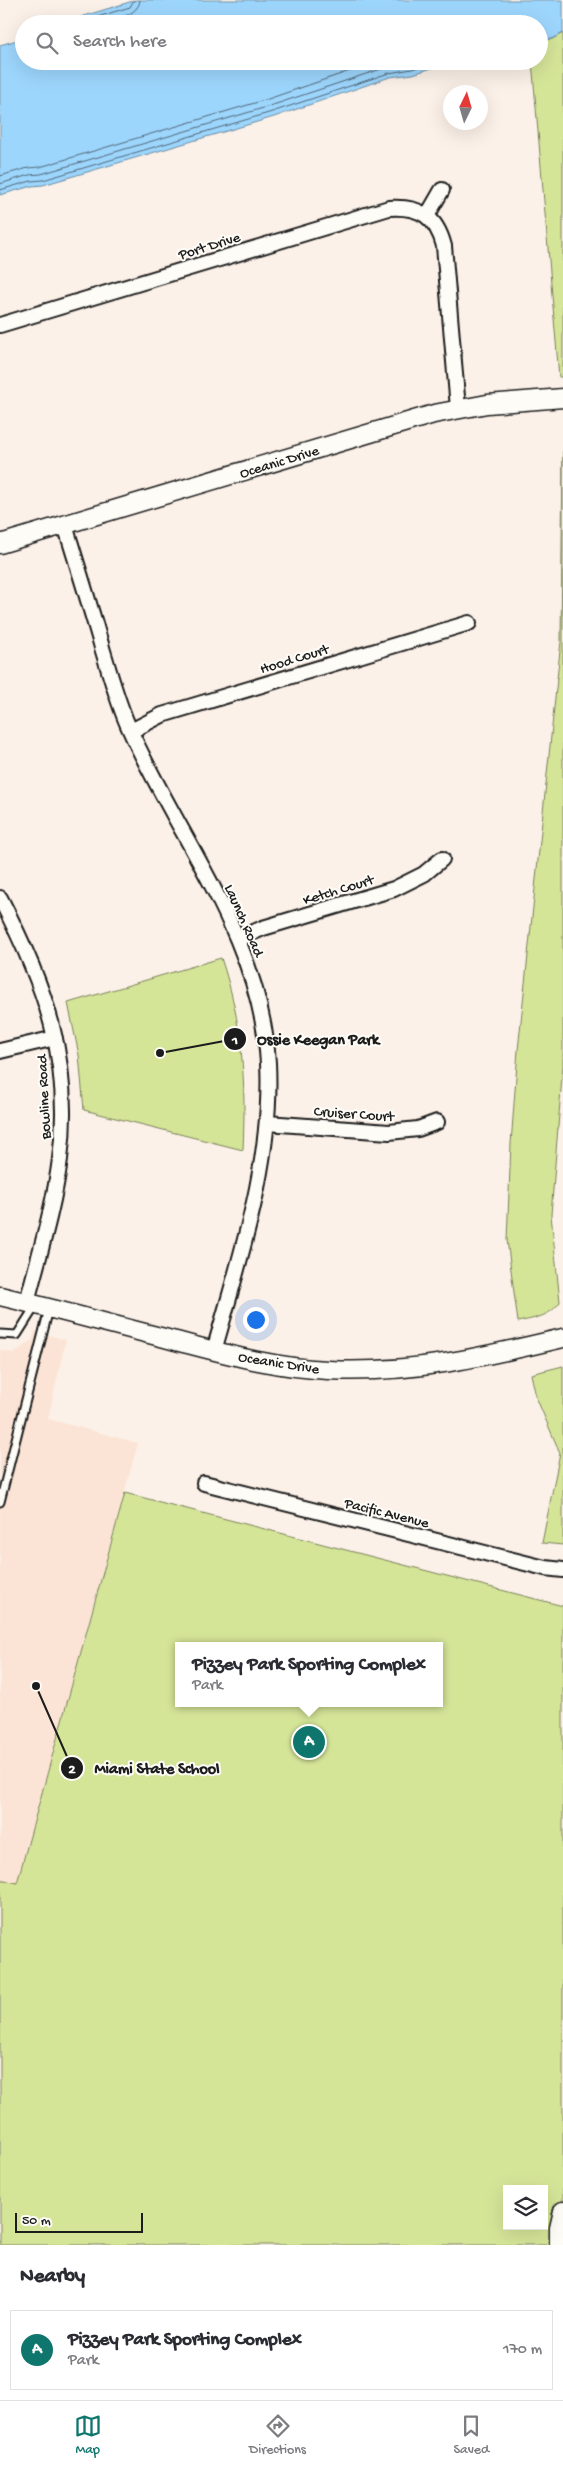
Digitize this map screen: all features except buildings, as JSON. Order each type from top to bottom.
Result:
[{"type":"street","points":[[442,190],[427,216],[441,234],[444,246],[458,408]]},
{"type":"street","name":"Port Drive","points":[[0,325],[389,208],[406,207],[427,216]]},
{"type":"street","name":"Oceanic Drive","points":[[0,544],[458,408],[563,398]]},
{"type":"street","name":"Launch Road","points":[[65,525],[130,731],[238,939],[257,998],[263,1028],[268,1061],[267,1123],[256,1192],[214,1351]]},
{"type":"street","name":"Hood Court","points":[[130,731],[162,715],[469,623]]},
{"type":"street","name":"Ketch Court","points":[[238,939],[263,928],[394,889],[424,874],[442,859]]},
{"type":"street","name":"Bowline Road","points":[[0,898],[34,967],[44,994],[60,1060],[62,1099],[61,1158],[48,1222],[37,1305]]},
{"type":"street","points":[[0,1051],[55,1038]]},
{"type":"street","name":"Cruiser Court","points":[[267,1123],[404,1132],[437,1122]]},
{"type":"street","name":"Oceanic Drive","points":[[0,1296],[214,1351],[293,1367],[335,1370],[399,1370],[468,1361],[563,1338]]},
{"type":"street","name":"Pacific Avenue","points":[[204,1483],[563,1570]]},
{"type":"street","points":[[559,2245],[559,2228],[563,2212]]},
{"type":"lane","points":[[0,1334],[17,1335],[37,1305]]},
{"type":"lane","points":[[0,1502],[37,1305]]},
{"type":"shaded area","points":[[35,1331],[66,1340],[48,1419],[138,1443],[17,1884],[0,1879],[0,1350],[14,1353],[32,1340]]},
{"type":"green space","points":[[563,33],[563,377],[559,377],[533,70],[548,70],[548,39]]},
{"type":"green space","points":[[563,451],[563,1064],[551,1215],[560,1302],[546,1314],[518,1322],[507,1240],[511,1144],[518,1050],[561,641]]},
{"type":"green space","points":[[221,958],[234,1006],[241,1053],[244,1100],[243,1150],[84,1110],[79,1055],[68,1003]]},
{"type":"green space","points":[[563,1366],[563,1545],[542,1543],[560,1453],[536,1397],[531,1374]]},
{"type":"green space","points":[[125,1493],[563,1606],[563,2245],[0,2245],[0,1879],[17,1883]]},
{"type":"water","points":[[136,0],[563,0],[563,33],[548,39],[548,15],[87,15]]},
{"type":"water","points":[[15,41],[15,70],[426,70],[390,77],[274,117],[43,185],[32,186],[0,195],[0,45]]},
{"type":"place","name":"Ossie Keegan Park","points":[[160,1053]]},
{"type":"place","name":"Miami State School","points":[[36,1686]]},
{"type":"place","name":"Pizzey Park Sporting Complex","points":[[309,1742]]}]
